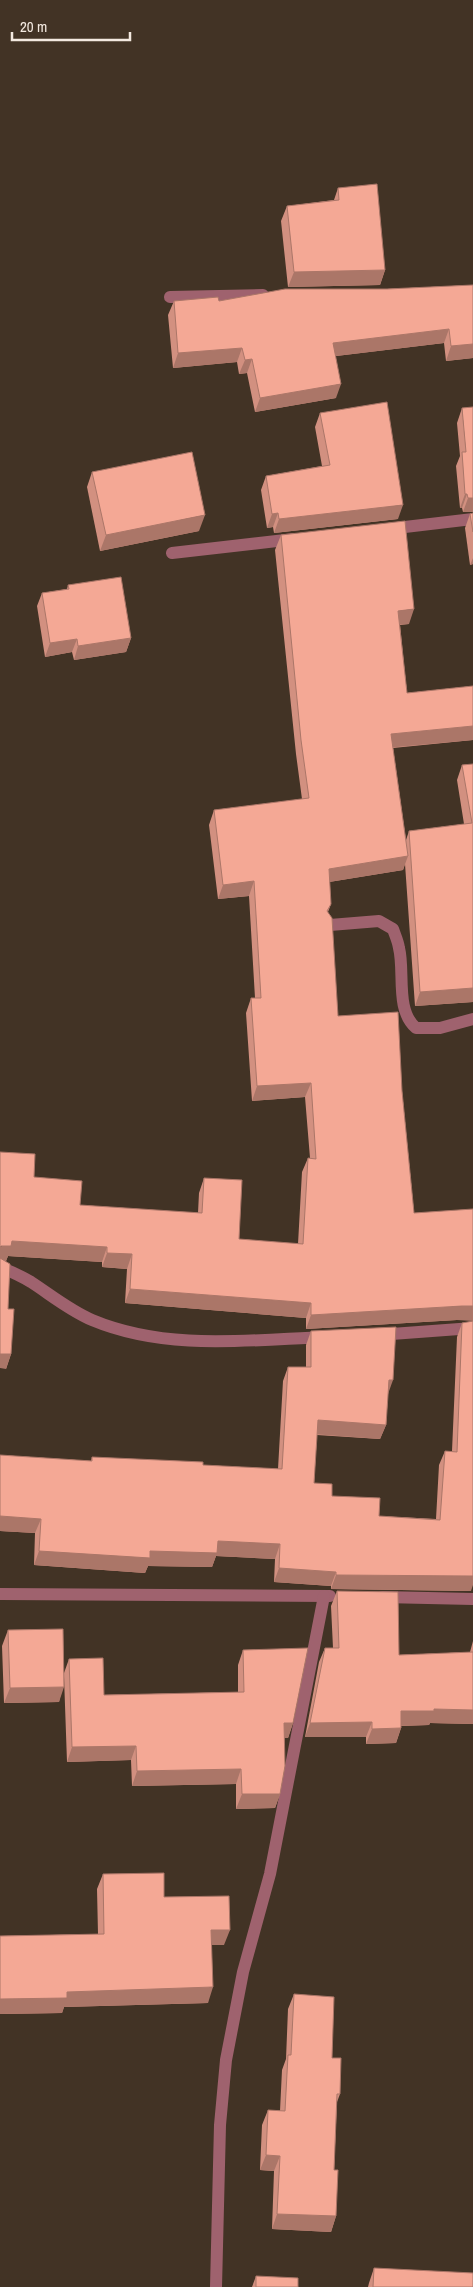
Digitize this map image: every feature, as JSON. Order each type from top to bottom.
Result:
[{"type":"street","points":[[170,297],[278,295]]},
{"type":"street","points":[[376,530],[473,519]]},
{"type":"street","points":[[172,553],[308,538]]},
{"type":"street","points":[[330,925],[379,921],[393,929],[399,948],[404,1004],[408,1018],[416,1028],[440,1028],[473,1019]]},
{"type":"street","points":[[0,1266],[30,1281],[54,1299],[92,1320],[135,1334],[159,1339],[209,1341],[337,1337]]},
{"type":"street","points":[[366,1336],[473,1328]]},
{"type":"street","points":[[0,1594],[344,1596]]},
{"type":"street","points":[[216,2287],[220,2125],[226,2060],[243,1972],[270,1874],[324,1596]]},
{"type":"street","points":[[374,1597],[473,1599]]},
{"type":"building","points":[[377,184],[385,270],[294,272],[287,206],[339,200],[338,188]]},
{"type":"building","points":[[473,285],[473,344],[451,346],[449,329],[333,343],[341,384],[260,398],[252,359],[245,360],[242,348],[178,353],[174,301],[218,297],[219,301],[285,289],[387,289]]},
{"type":"building","points":[[387,402],[403,505],[279,519],[278,513],[272,514],[266,476],[330,465],[320,413]]},
{"type":"building","points":[[473,407],[473,498],[468,498],[467,494],[465,494],[462,452],[466,452],[462,408]]},
{"type":"building","points":[[192,452],[205,515],[106,535],[92,472]]},
{"type":"building","points":[[473,513],[473,532],[470,514]]},
{"type":"building","points":[[405,521],[414,609],[398,611],[407,693],[473,686],[473,726],[391,734],[408,856],[329,869],[331,904],[327,911],[332,918],[338,1016],[398,1012],[402,1091],[414,1213],[473,1209],[473,1306],[311,1315],[311,1303],[130,1289],[132,1254],[107,1253],[107,1247],[12,1241],[11,1246],[0,1247],[0,1152],[35,1154],[34,1177],[82,1181],[80,1205],[202,1213],[204,1178],[242,1180],[239,1239],[303,1244],[308,1158],[316,1159],[311,1083],[257,1086],[251,998],[261,998],[254,881],[223,885],[214,810],[309,798],[301,740],[281,535]]},
{"type":"building","points":[[121,577],[131,638],[78,646],[77,639],[50,643],[42,593],[69,589],[68,585]]},
{"type":"building","points":[[473,764],[473,988],[420,992],[409,831],[472,823],[462,765]]},
{"type":"building","points":[[0,1258],[10,1264],[8,1309],[14,1309],[11,1354],[0,1354]]},
{"type":"building","points":[[473,1321],[473,1576],[336,1575],[336,1572],[279,1568],[280,1544],[218,1541],[217,1553],[150,1551],[150,1558],[39,1551],[41,1519],[0,1516],[0,1455],[92,1461],[92,1457],[203,1462],[203,1465],[282,1469],[288,1367],[311,1367],[311,1331],[396,1327],[393,1380],[389,1380],[386,1425],[318,1420],[314,1483],[332,1484],[332,1496],[380,1498],[379,1516],[440,1520],[445,1451],[457,1452],[462,1323]]},
{"type":"building","points":[[337,1591],[398,1592],[399,1655],[473,1652],[473,1710],[434,1709],[434,1711],[401,1711],[401,1728],[372,1729],[372,1722],[310,1723],[325,1648],[339,1648]]},
{"type":"building","points":[[63,1629],[64,1687],[10,1688],[8,1630]]},
{"type":"building","points":[[308,1648],[293,1723],[284,1723],[285,1766],[280,1794],[242,1794],[241,1769],[137,1771],[136,1746],[72,1747],[69,1659],[103,1658],[104,1695],[244,1692],[243,1650]]},
{"type":"building","points":[[164,1873],[164,1897],[229,1896],[230,1930],[211,1930],[213,1987],[67,1992],[67,1998],[0,1999],[0,1936],[104,1934],[103,1874]]},
{"type":"building","points":[[294,1994],[334,1997],[332,2058],[341,2058],[340,2094],[337,2094],[334,2170],[338,2170],[336,2216],[277,2214],[280,2156],[266,2155],[268,2110],[285,2111],[288,2055],[291,2055]]},
{"type":"building","points":[[374,2268],[473,2273],[473,2287],[373,2287]]},
{"type":"building","points":[[256,2276],[298,2278],[298,2287],[256,2287]]}]
